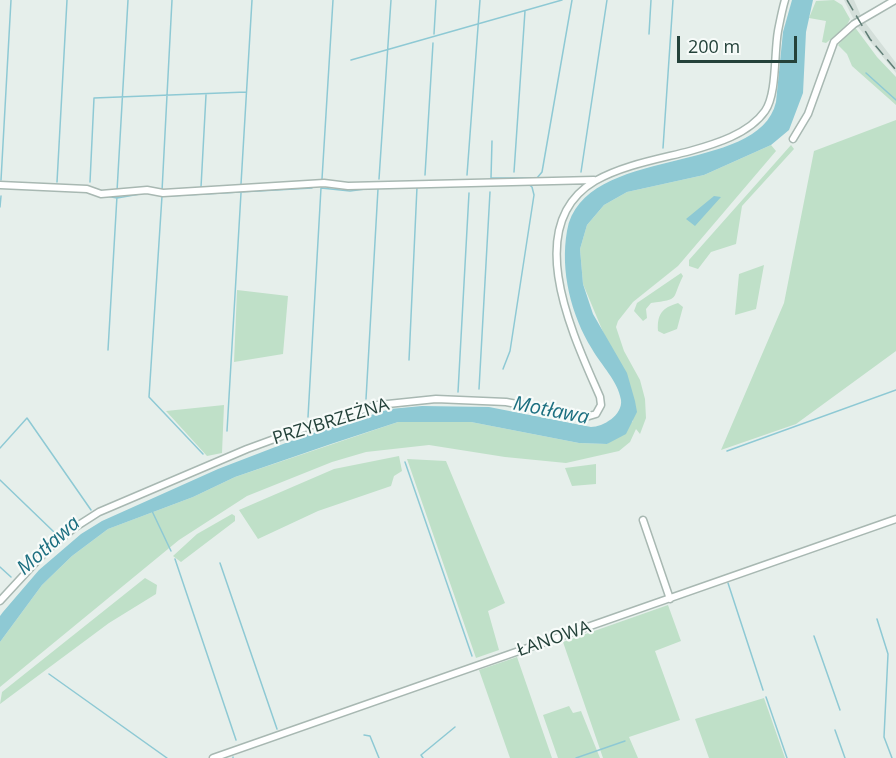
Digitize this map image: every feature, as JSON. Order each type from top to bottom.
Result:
[{"type":"street","name":"PRZYBRZEŻNA","points":[[0,601],[47,550],[74,528],[99,512],[247,449],[361,409],[392,402],[480,399],[586,417],[596,414],[601,405],[600,397],[568,322],[559,284],[558,244],[564,215],[577,197],[596,180],[624,168],[701,148],[744,130],[758,120],[770,100],[778,30],[785,0]]},
{"type":"street","points":[[793,139],[808,114],[834,42],[854,24],[895,0]]},
{"type":"street","name":"PRZYBRZEŻNA","points":[[0,185],[87,189],[101,194],[147,190],[164,193],[324,183],[348,186],[596,180]]},
{"type":"street","name":"ŁANOWA","points":[[213,758],[896,519]]},
{"type":"street","points":[[642,520],[670,599]]},
{"type":"shaded area","points":[[844,0],[854,0],[861,16],[854,20]]},
{"type":"shaded area","points":[[864,21],[896,63],[896,73],[858,27]]},
{"type":"green space","points":[[834,0],[842,5],[850,19],[846,27],[826,43],[822,42],[826,21],[809,18],[816,1]]},
{"type":"green space","points":[[854,26],[877,57],[896,77],[896,105],[852,66],[847,54],[838,45]]},
{"type":"green space","points":[[896,120],[896,351],[796,424],[721,450],[784,303],[814,151]]},
{"type":"green space","points":[[771,145],[776,151],[678,266],[633,302],[618,321],[616,327],[624,351],[640,380],[645,399],[646,418],[640,434],[636,429],[630,442],[619,451],[566,463],[505,457],[429,445],[366,452],[332,462],[247,496],[179,540],[0,687],[0,642],[42,585],[72,556],[108,529],[193,497],[235,477],[398,422],[471,422],[579,443],[607,444],[633,421],[606,339],[583,284],[580,249],[587,225],[604,205],[627,192],[704,175]]},
{"type":"green space","points":[[791,145],[794,149],[742,206],[736,244],[711,252],[698,269],[689,266],[689,260]]},
{"type":"green space","points":[[764,265],[756,309],[735,315],[739,274]]},
{"type":"green space","points":[[681,273],[683,276],[674,297],[651,303],[646,309],[647,318],[643,321],[634,311],[637,303]]},
{"type":"green space","points":[[237,290],[288,296],[283,354],[234,362]]},
{"type":"green space","points":[[678,303],[683,307],[677,329],[664,334],[658,331],[658,320],[662,312]]},
{"type":"green space","points":[[224,405],[222,453],[207,456],[166,411]]},
{"type":"green space","points":[[399,456],[402,471],[394,476],[391,486],[318,511],[258,539],[239,510],[334,469]]},
{"type":"green space","points":[[407,459],[446,461],[505,603],[488,611],[499,650],[476,658]]},
{"type":"green space","points":[[596,464],[596,484],[572,486],[565,468]]},
{"type":"green space","points":[[232,514],[235,516],[235,521],[181,562],[173,556],[197,534]]},
{"type":"green space","points":[[145,578],[157,585],[156,594],[109,623],[0,704],[2,692]]},
{"type":"green space","points":[[668,605],[681,641],[655,651],[680,720],[629,737],[638,758],[603,758],[563,642]]},
{"type":"green space","points":[[517,657],[552,758],[510,758],[479,670]]},
{"type":"green space","points":[[764,698],[785,758],[709,758],[695,719]]},
{"type":"green space","points":[[569,706],[573,713],[581,711],[600,758],[558,758],[543,715]]},
{"type":"water","points":[[792,0],[813,0],[806,32],[803,93],[789,130],[771,145],[704,175],[627,192],[604,205],[587,225],[580,249],[583,284],[593,314],[627,373],[635,401],[637,412],[626,434],[607,444],[579,443],[471,422],[398,422],[331,444],[235,477],[193,497],[108,529],[72,556],[42,585],[0,642],[0,616],[3,612],[39,570],[81,534],[102,521],[218,469],[304,436],[390,409],[422,406],[489,407],[591,427],[601,425],[616,415],[621,405],[619,393],[578,322],[569,292],[565,262],[567,231],[580,203],[604,184],[636,171],[707,153],[738,141],[763,125],[776,102],[783,32]]},
{"type":"water","points":[[714,196],[721,197],[695,226],[686,219]]},
{"type":"waterway","points":[[1,180],[11,0]]},
{"type":"waterway","points":[[57,182],[67,0]]},
{"type":"waterway","points":[[117,191],[128,0]]},
{"type":"waterway","points":[[162,191],[172,0]]},
{"type":"waterway","points":[[241,184],[252,0]]},
{"type":"waterway","points":[[322,179],[333,0]]},
{"type":"waterway","points":[[379,179],[391,0]]},
{"type":"waterway","points":[[434,34],[436,0]]},
{"type":"waterway","points":[[467,175],[480,0]]},
{"type":"waterway","points":[[351,60],[562,0]]},
{"type":"waterway","points":[[492,141],[491,178],[537,178],[542,172],[572,0]]},
{"type":"waterway","points":[[581,172],[607,0]]},
{"type":"waterway","points":[[649,34],[651,0]]},
{"type":"waterway","points":[[663,148],[673,0]]},
{"type":"waterway","points":[[514,172],[525,11]]},
{"type":"waterway","points":[[425,175],[433,43]]},
{"type":"waterway","points":[[866,73],[896,100]]},
{"type":"waterway","points":[[90,182],[94,98],[246,92]]},
{"type":"waterway","points":[[201,187],[206,95]]},
{"type":"waterway","points":[[503,369],[510,351],[534,195],[532,187],[528,184]]},
{"type":"waterway","points":[[409,360],[417,187]]},
{"type":"waterway","points":[[168,196],[312,188]]},
{"type":"waterway","points":[[308,417],[321,188],[350,191],[373,188]]},
{"type":"waterway","points":[[366,399],[378,189]]},
{"type":"waterway","points":[[64,191],[87,192]]},
{"type":"waterway","points":[[479,389],[490,192]]},
{"type":"waterway","points":[[227,431],[241,193]]},
{"type":"waterway","points":[[458,392],[469,193]]},
{"type":"waterway","points":[[106,196],[117,198],[140,194]]},
{"type":"waterway","points":[[0,207],[1,196]]},
{"type":"waterway","points":[[108,350],[117,196]]},
{"type":"waterway","points":[[162,196],[149,397],[203,454]]},
{"type":"waterway","points":[[727,451],[896,390]]},
{"type":"waterway","points":[[0,448],[27,418],[91,510]]},
{"type":"waterway","points":[[405,462],[472,656]]},
{"type":"waterway","name":"Motława","points":[[0,480],[54,532]]},
{"type":"waterway","points":[[152,511],[171,551]]},
{"type":"waterway","points":[[175,559],[236,740]]},
{"type":"waterway","points":[[220,563],[277,729]]},
{"type":"waterway","points":[[0,567],[11,577]]},
{"type":"waterway","points":[[728,583],[763,690]]},
{"type":"waterway","points":[[877,619],[888,654],[884,737],[892,758]]},
{"type":"waterway","points":[[814,636],[840,710]]},
{"type":"waterway","points":[[49,674],[167,758]]},
{"type":"waterway","points":[[766,697],[787,758]]},
{"type":"waterway","points":[[423,758],[421,755],[455,727]]},
{"type":"waterway","points":[[835,730],[845,758]]},
{"type":"waterway","points":[[364,735],[370,736],[379,758]]},
{"type":"waterway","points":[[576,758],[625,741]]},
{"type":"railway","points":[[847,0],[870,39],[896,70]]}]
